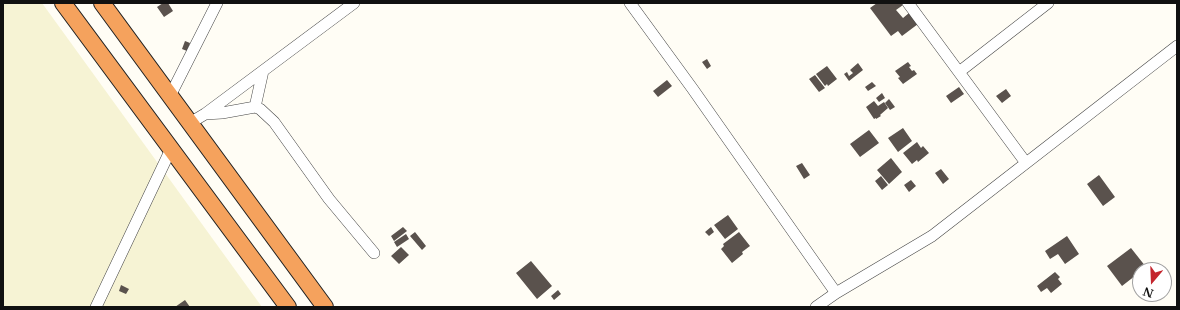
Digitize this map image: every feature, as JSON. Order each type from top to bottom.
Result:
[{"type":"highway","points":[[62,3],[288,307]]},
{"type":"highway","points":[[102,3],[325,307]]},
{"type":"street","points":[[170,96],[217,3]]},
{"type":"street","points":[[190,124],[354,3]]},
{"type":"street","points":[[630,3],[692,88],[836,293]]},
{"type":"street","points":[[908,3],[1026,163]]},
{"type":"street","points":[[959,72],[1048,3]]},
{"type":"street","points":[[816,307],[836,293],[932,236],[1177,46]]},
{"type":"street","points":[[255,107],[263,71]]},
{"type":"street","points":[[205,114],[222,113],[255,107],[260,110],[274,122],[329,199],[374,252]]},
{"type":"street","points":[[96,307],[171,149]]},
{"type":"shaded area","points":[[3,3],[42,3],[262,307],[3,307]]},
{"type":"building","points":[[163,3],[168,3],[173,11],[164,17],[157,7]]},
{"type":"building","points":[[877,3],[901,3],[903,5],[896,10],[903,18],[909,13],[918,24],[902,36],[898,31],[891,36],[870,8]]},
{"type":"building","points":[[185,41],[190,43],[187,51],[182,49]]},
{"type":"building","points":[[707,59],[711,66],[707,69],[702,62]]},
{"type":"building","points":[[908,62],[912,71],[914,70],[917,74],[903,84],[895,71]]},
{"type":"building","points":[[858,63],[863,70],[849,81],[844,74],[847,72],[849,76],[853,73],[850,70]]},
{"type":"building","points":[[827,66],[837,79],[828,86],[827,84],[825,86],[816,74]]},
{"type":"building","points":[[815,75],[825,88],[819,92],[809,79]]},
{"type":"building","points":[[667,80],[672,86],[658,97],[653,91]]},
{"type":"building","points":[[872,82],[876,86],[868,91],[865,87]]},
{"type":"building","points":[[959,87],[964,94],[951,103],[946,96]]},
{"type":"building","points":[[1006,89],[1011,96],[1002,103],[996,96]]},
{"type":"building","points":[[882,93],[885,98],[879,102],[876,98]]},
{"type":"building","points":[[889,99],[895,107],[890,110],[885,103]]},
{"type":"building","points":[[874,101],[878,106],[884,102],[888,108],[876,119],[874,119],[866,107]]},
{"type":"building","points":[[903,128],[912,141],[898,152],[888,138]]},
{"type":"building","points":[[869,130],[879,143],[860,157],[850,144]]},
{"type":"building","points":[[917,142],[921,148],[923,146],[929,153],[918,162],[917,160],[912,164],[903,153]]},
{"type":"building","points":[[891,158],[902,172],[889,184],[877,170]]},
{"type":"building","points":[[802,163],[810,175],[804,179],[796,166]]},
{"type":"building","points":[[941,169],[949,179],[943,184],[935,173]]},
{"type":"building","points":[[1099,175],[1115,197],[1103,206],[1087,184]]},
{"type":"building","points":[[881,176],[888,185],[882,190],[875,181]]},
{"type":"building","points":[[911,180],[916,186],[909,192],[904,185]]},
{"type":"building","points":[[728,215],[738,229],[725,239],[714,225]]},
{"type":"building","points":[[403,227],[407,231],[394,241],[391,236]]},
{"type":"building","points":[[711,227],[714,232],[709,236],[705,232]]},
{"type":"building","points":[[415,232],[426,246],[422,250],[410,236]]},
{"type":"building","points":[[739,232],[750,246],[732,263],[721,249],[724,246],[723,244]]},
{"type":"building","points":[[406,234],[409,239],[397,247],[394,242]]},
{"type":"building","points":[[1067,236],[1079,254],[1065,264],[1058,254],[1050,259],[1045,251]]},
{"type":"building","points":[[401,247],[409,255],[399,264],[391,256]]},
{"type":"building","points":[[1131,248],[1142,262],[1132,262],[1132,278],[1122,286],[1107,266]]},
{"type":"building","points":[[531,261],[552,286],[537,299],[516,273]]},
{"type":"building","points":[[1055,272],[1060,277],[1058,279],[1062,284],[1051,293],[1047,288],[1041,292],[1037,286]]},
{"type":"building","points":[[121,285],[129,289],[126,294],[119,291]]},
{"type":"building","points":[[558,290],[561,294],[554,300],[551,296]]},
{"type":"building","points":[[185,300],[190,307],[175,307]]}]
